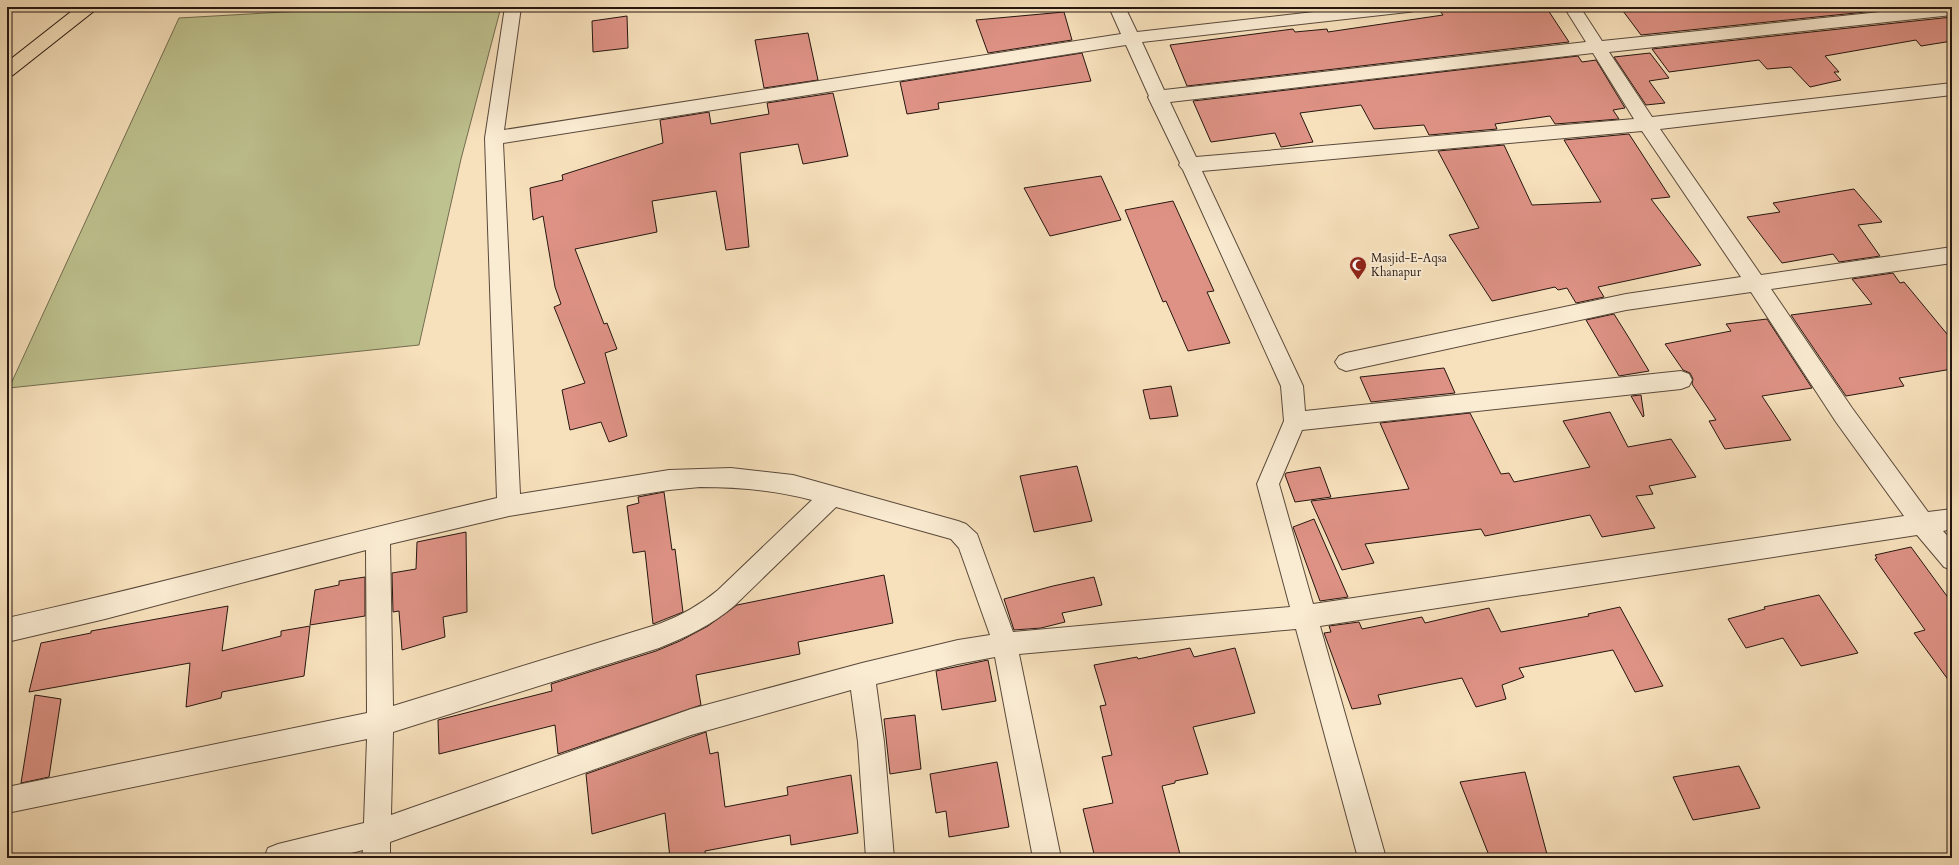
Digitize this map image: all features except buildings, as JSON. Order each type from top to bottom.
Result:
[{"type":"main road","points":[[7,71],[88,7]]},
{"type":"street","points":[[509,506],[494,138],[513,7]]},
{"type":"street","points":[[1117,7],[1188,165],[1292,386],[1294,421],[1268,484],[1372,858]]},
{"type":"street","points":[[494,138],[1131,38],[1408,7]]},
{"type":"street","points":[[1572,7],[1647,124],[1844,415],[1922,523],[1952,559]]},
{"type":"street","points":[[1157,97],[1597,47],[1952,10]]},
{"type":"street","points":[[1188,165],[1647,124],[1952,89]]},
{"type":"street","points":[[1346,362],[1626,302],[1952,255]]},
{"type":"street","points":[[1294,421],[1681,380]]},
{"type":"street","points":[[7,630],[105,608],[378,536],[509,506],[694,477],[732,477],[766,480],[950,528],[961,533],[969,542],[1005,644],[1047,858]]},
{"type":"street","points":[[7,800],[380,723],[659,636],[685,626],[709,613],[831,497]]},
{"type":"street","points":[[278,858],[377,846],[691,722],[862,675],[958,652],[1005,644],[1304,617],[1952,519]]},
{"type":"street","points":[[377,846],[380,723],[378,536]]},
{"type":"street","points":[[862,675],[871,742],[880,858]]},
{"type":"green space","points":[[371,7],[501,7],[461,159],[419,345],[9,388],[179,18]]},
{"type":"place","name":"Masjid-E-Aqsa Khanapur","points":[[1358,280]]}]
